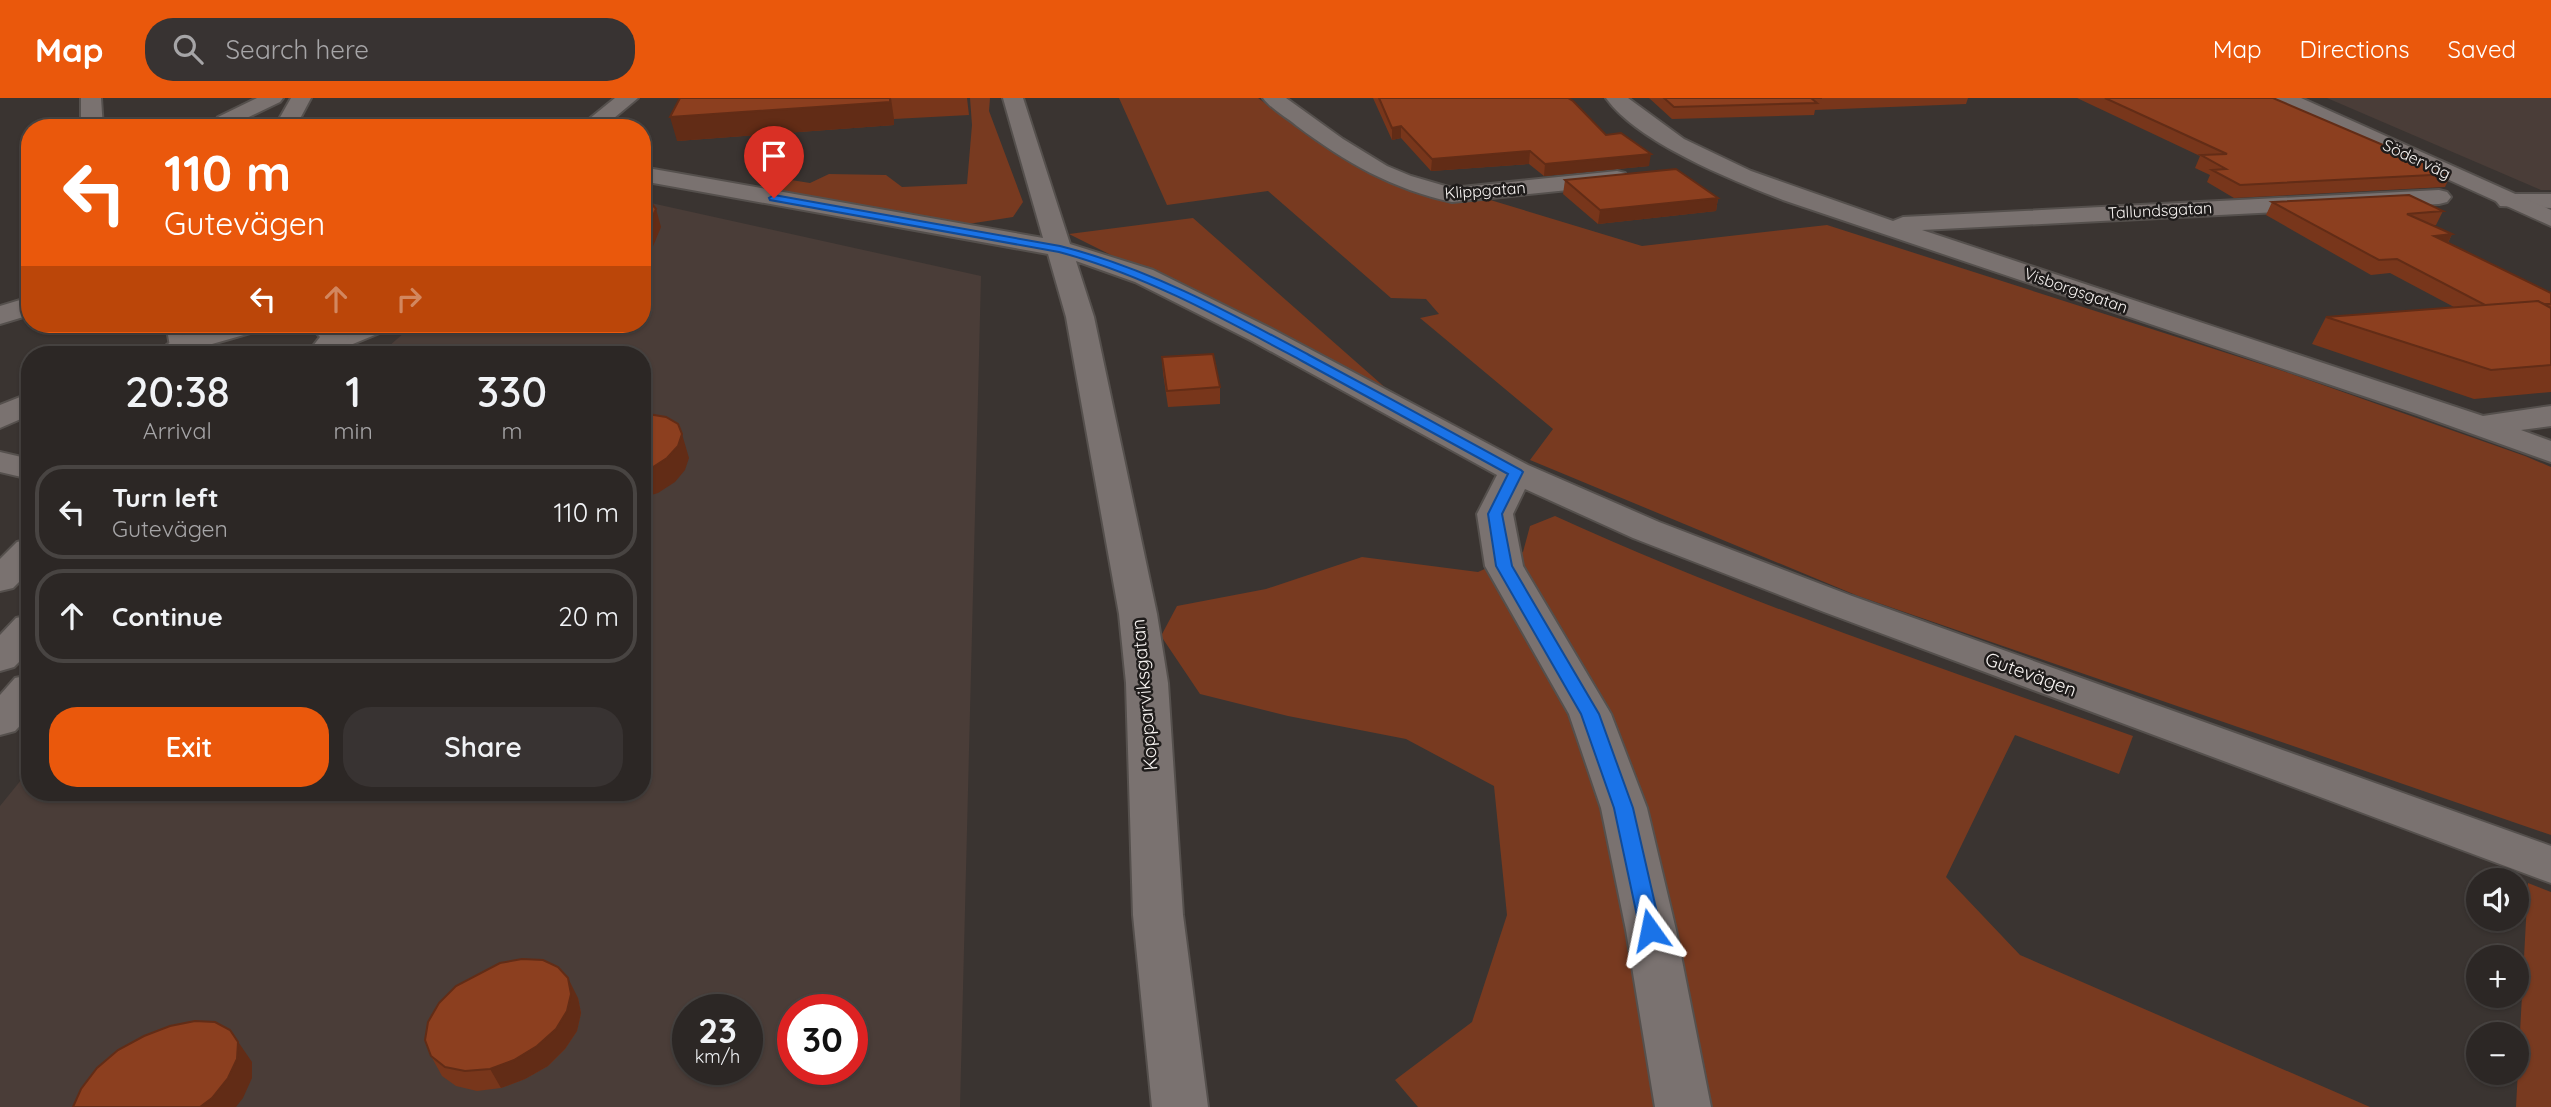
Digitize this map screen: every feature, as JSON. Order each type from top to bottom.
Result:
[{"type":"street","points":[[91,98],[92,119]]},
{"type":"street","points":[[233,119],[273,98]]},
{"type":"street","points":[[289,119],[301,98]]},
{"type":"street","name":"Kopparviksgatan","points":[[1013,98],[1080,317],[1138,614],[1145,669],[1158,915],[1180,1107]]},
{"type":"street","name":"Klippgatan","points":[[1273,98],[1350,155],[1425,191],[1452,195],[1642,176]]},
{"type":"street","name":"Visborgsgatan","points":[[1616,98],[1670,142],[1723,167],[1880,226],[2482,426],[2551,452]]},
{"type":"street","name":"Söderväg","points":[[2284,98],[2551,219]]},
{"type":"street","points":[[226,119],[238,99]]},
{"type":"street","points":[[605,119],[637,102]]},
{"type":"street","points":[[623,119],[637,102]]},
{"type":"street","points":[[1683,172],[1723,167]]},
{"type":"street","points":[[651,176],[1060,249]]},
{"type":"street","name":"Tallundsgatan","points":[[1880,226],[2440,197]]},
{"type":"street","points":[[2508,201],[2551,201]]},
{"type":"street","name":"Gutevägen","points":[[1060,249],[1144,276],[1262,335],[1516,472],[1646,530],[1838,604],[2551,865]]},
{"type":"street","points":[[0,316],[21,308]]},
{"type":"street","points":[[179,346],[218,333]]},
{"type":"street","points":[[326,340],[348,333]]},
{"type":"street","points":[[0,418],[21,407]]},
{"type":"street","points":[[2482,426],[2551,416]]},
{"type":"street","points":[[0,462],[21,467]]},
{"type":"street","points":[[1516,472],[1495,514],[1504,566],[1590,714],[1624,808],[1653,944],[1683,1107]]},
{"type":"street","points":[[0,580],[21,559]]},
{"type":"street","points":[[0,658],[21,636]]},
{"type":"street","points":[[0,721],[21,698]]},
{"type":"shaded area","points":[[970,98],[990,98],[989,111],[1023,202],[1013,217],[968,224],[770,189],[785,179],[810,183],[829,174],[886,175],[902,187],[967,184],[972,125]]},
{"type":"shaded area","points":[[1119,98],[1258,98],[1341,157],[1418,194],[1450,199],[1477,196],[1642,246],[1827,225],[2283,371],[2551,467],[2551,835],[1858,596],[1530,460],[1553,429],[1420,318],[1439,314],[1426,299],[1391,298],[1268,191],[1167,205]]},
{"type":"shaded area","points":[[2327,98],[2551,98],[2551,190],[2541,190]]},
{"type":"shaded area","points":[[651,203],[981,276],[960,1107],[0,1107],[0,806],[21,780],[21,801],[651,801],[651,346],[389,346],[404,333],[651,333]]},
{"type":"shaded area","points":[[1193,218],[1397,398],[1069,234]]},
{"type":"shaded area","points":[[1555,516],[1769,605],[2133,736],[2119,774],[2015,735],[1946,877],[2020,955],[2370,1107],[1418,1107],[1395,1080],[1472,1022],[1507,915],[1494,786],[1406,739],[1288,716],[1200,694],[1161,636],[1177,606],[1266,589],[1362,557],[1478,572],[1523,552],[1530,526]]},
{"type":"shaded area","points":[[2529,883],[2551,892],[2551,1107],[2516,1107],[2517,1085],[2529,1085],[2529,1022],[2521,1022],[2521,1008],[2529,1008],[2529,945],[2525,945],[2525,931],[2529,931]]},
{"type":"building","points":[[680,98],[890,98],[890,102],[670,117]]},
{"type":"building","points":[[1379,98],[1568,98],[1606,135],[1621,133],[1651,154],[1545,164],[1530,151],[1432,159],[1401,126],[1392,128]]},
{"type":"building","points":[[1664,98],[1811,98],[1817,103],[1674,107]]},
{"type":"building","points":[[2105,98],[2273,98],[2451,174],[2240,185],[2212,170],[2226,169],[2201,155],[2227,154]]},
{"type":"building","points":[[1676,169],[1718,198],[1600,210],[1565,180]]},
{"type":"building","points":[[2409,195],[2443,211],[2407,214],[2452,234],[2434,236],[2551,293],[2551,304],[2538,301],[2485,305],[2397,259],[2379,260],[2272,202]]},
{"type":"building","points":[[651,203],[656,209],[651,220]]},
{"type":"building","points":[[2538,301],[2551,308],[2551,365],[2491,370],[2326,317]]},
{"type":"building","points":[[1213,354],[1220,387],[1167,391],[1162,357]]},
{"type":"building","points":[[651,414],[666,417],[678,424],[682,434],[678,446],[667,458],[651,468]]},
{"type":"building","points":[[522,959],[543,960],[558,967],[568,978],[571,994],[567,1011],[556,1029],[537,1046],[514,1060],[490,1069],[465,1071],[445,1067],[431,1056],[425,1040],[428,1022],[439,1003],[456,986],[500,963]]},
{"type":"building","points":[[195,1021],[215,1022],[230,1030],[238,1042],[237,1059],[228,1078],[212,1098],[200,1107],[73,1107],[81,1089],[97,1068],[118,1050],[170,1026]]},
{"type":"route","points":[[774,198],[1060,249],[1101,260],[1144,276],[1262,335],[1516,472],[1495,514],[1504,566],[1590,714],[1624,808],[1650,930]]}]
